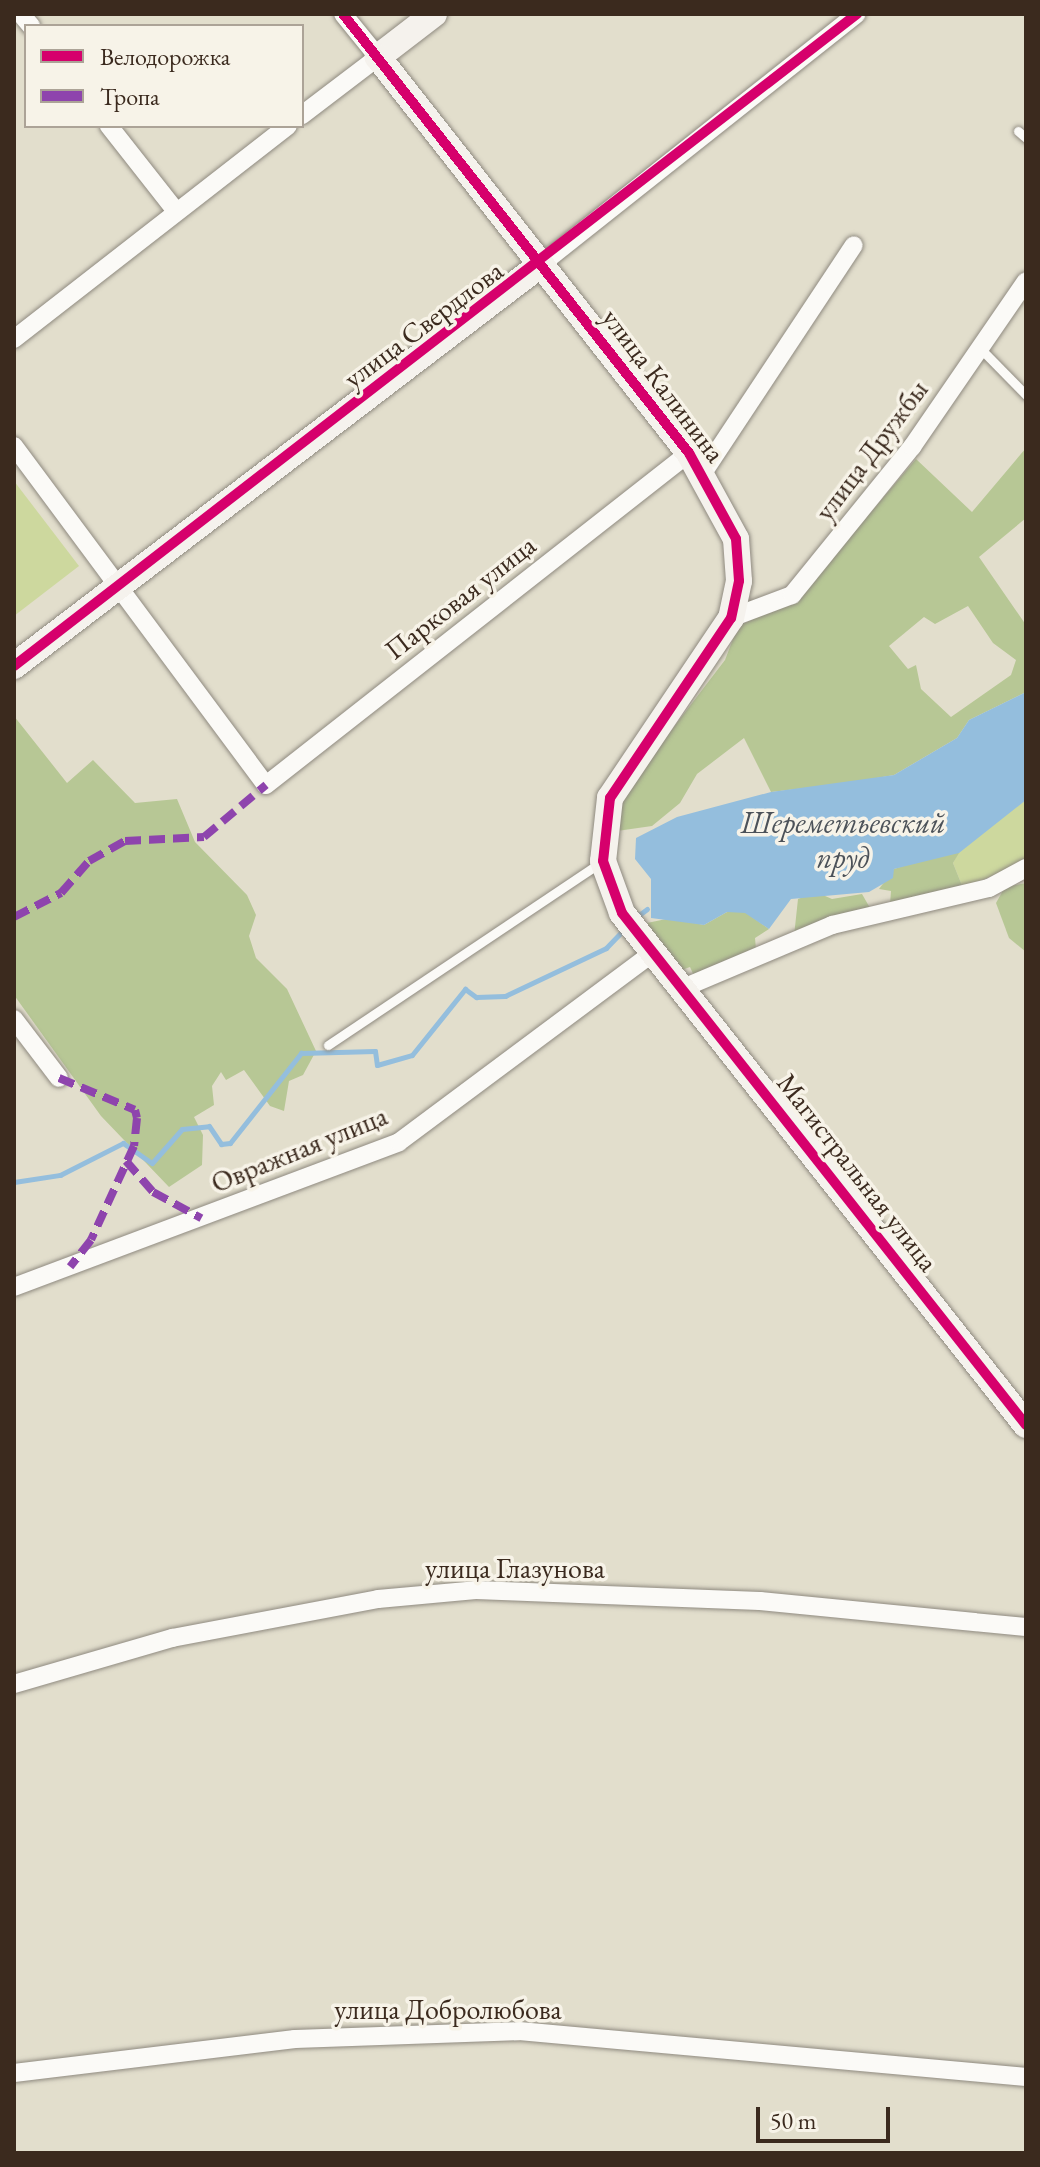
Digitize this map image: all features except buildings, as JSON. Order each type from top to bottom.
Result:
[{"type":"street","name":"улица Калинина","points":[[343,14],[696,463],[729,519],[740,559],[731,618],[610,798],[603,861],[628,924],[652,952]]},
{"type":"street","points":[[304,113],[434,14]]},
{"type":"street","name":"улица Свердлова","points":[[14,666],[540,265],[857,14]]},
{"type":"street","points":[[111,128],[176,211]]},
{"type":"street","points":[[14,339],[285,128]]},
{"type":"street","name":"Парковая улица","points":[[116,589],[266,785],[696,463],[724,452],[854,245]]},
{"type":"street","name":"улица Дружбы","points":[[731,618],[792,595],[980,348],[1026,281]]},
{"type":"street","points":[[14,446],[116,589]]},
{"type":"street","points":[[683,988],[832,925],[989,888],[1026,868]]},
{"type":"street","name":"Магистральная улица","points":[[652,952],[1026,1425]]},
{"type":"street","name":"Овражная улица","points":[[14,1287],[399,1142],[652,952]]},
{"type":"street","points":[[14,1019],[59,1078]]},
{"type":"street","name":"улица Глазунова","points":[[14,1684],[172,1638],[378,1599],[476,1590],[760,1601],[1026,1627]]},
{"type":"street","name":"улица Добролюбова","points":[[14,2073],[295,2039],[519,2031],[1026,2077]]},
{"type":"lane","points":[[980,348],[1026,395]]},
{"type":"lane","points":[[328,1045],[603,861]]},
{"type":"green space","points":[[1026,448],[1026,518],[979,557],[1026,625],[1026,692],[969,720],[957,738],[894,775],[848,783],[771,792],[744,738],[697,774],[680,803],[652,826],[610,832],[618,800],[725,660],[738,626],[797,599],[916,459],[972,512]],"holes":[[[968,606],[993,643],[1016,660],[1011,675],[951,717],[921,689],[916,665],[908,669],[889,646],[924,617],[935,624]]]},
{"type":"green space","points":[[14,481],[79,566],[14,616]]},
{"type":"green space","points":[[14,716],[67,783],[93,760],[135,803],[177,799],[195,842],[247,895],[256,915],[249,936],[256,958],[287,989],[316,1051],[303,1075],[289,1081],[284,1111],[270,1106],[244,1070],[226,1080],[221,1072],[212,1086],[214,1105],[194,1117],[203,1135],[202,1165],[169,1187],[101,1116],[14,995]]},
{"type":"green space","points":[[1026,800],[1026,862],[963,888],[953,863],[961,847]]},
{"type":"green space","points":[[946,852],[959,853],[953,863],[963,888],[890,905],[891,891],[879,889],[894,869]]},
{"type":"green space","points":[[1026,883],[1026,952],[1009,938],[996,903],[1005,887]]},
{"type":"green space","points":[[816,892],[832,899],[862,894],[870,908],[794,936],[798,899]]},
{"type":"green space","points":[[727,912],[745,912],[769,929],[755,938],[756,949],[695,978],[690,967],[676,972],[647,923],[671,918],[704,925]]},
{"type":"water","name":"Шереметьевский пруд","points":[[1026,692],[1026,800],[959,853],[894,869],[893,878],[869,892],[791,899],[769,929],[745,913],[727,912],[704,925],[651,918],[651,879],[635,859],[636,838],[677,817],[771,792],[894,775],[957,738],[969,720]]},
{"type":"waterway","points":[[635,918],[647,909]]},
{"type":"waterway","points":[[14,1182],[60,1175],[123,1143],[152,1163],[182,1129],[209,1126],[221,1144],[230,1143],[301,1053],[375,1051],[377,1065],[412,1055],[465,989],[476,997],[505,996],[606,948],[625,928]]},
{"type":"marked path","points":[[14,917],[61,893],[89,861],[125,841],[204,837],[266,785]]},
{"type":"marked path","points":[[59,1078],[135,1110],[137,1118],[134,1146],[91,1240],[70,1267]]},
{"type":"marked path","points":[[126,1161],[153,1192],[201,1218]]},
{"type":"cycle path","points":[[343,14],[689,453],[736,539],[739,581],[731,618],[610,798],[603,861],[622,913],[1026,1425]]},
{"type":"cycle path","points":[[14,666],[857,14]]}]
